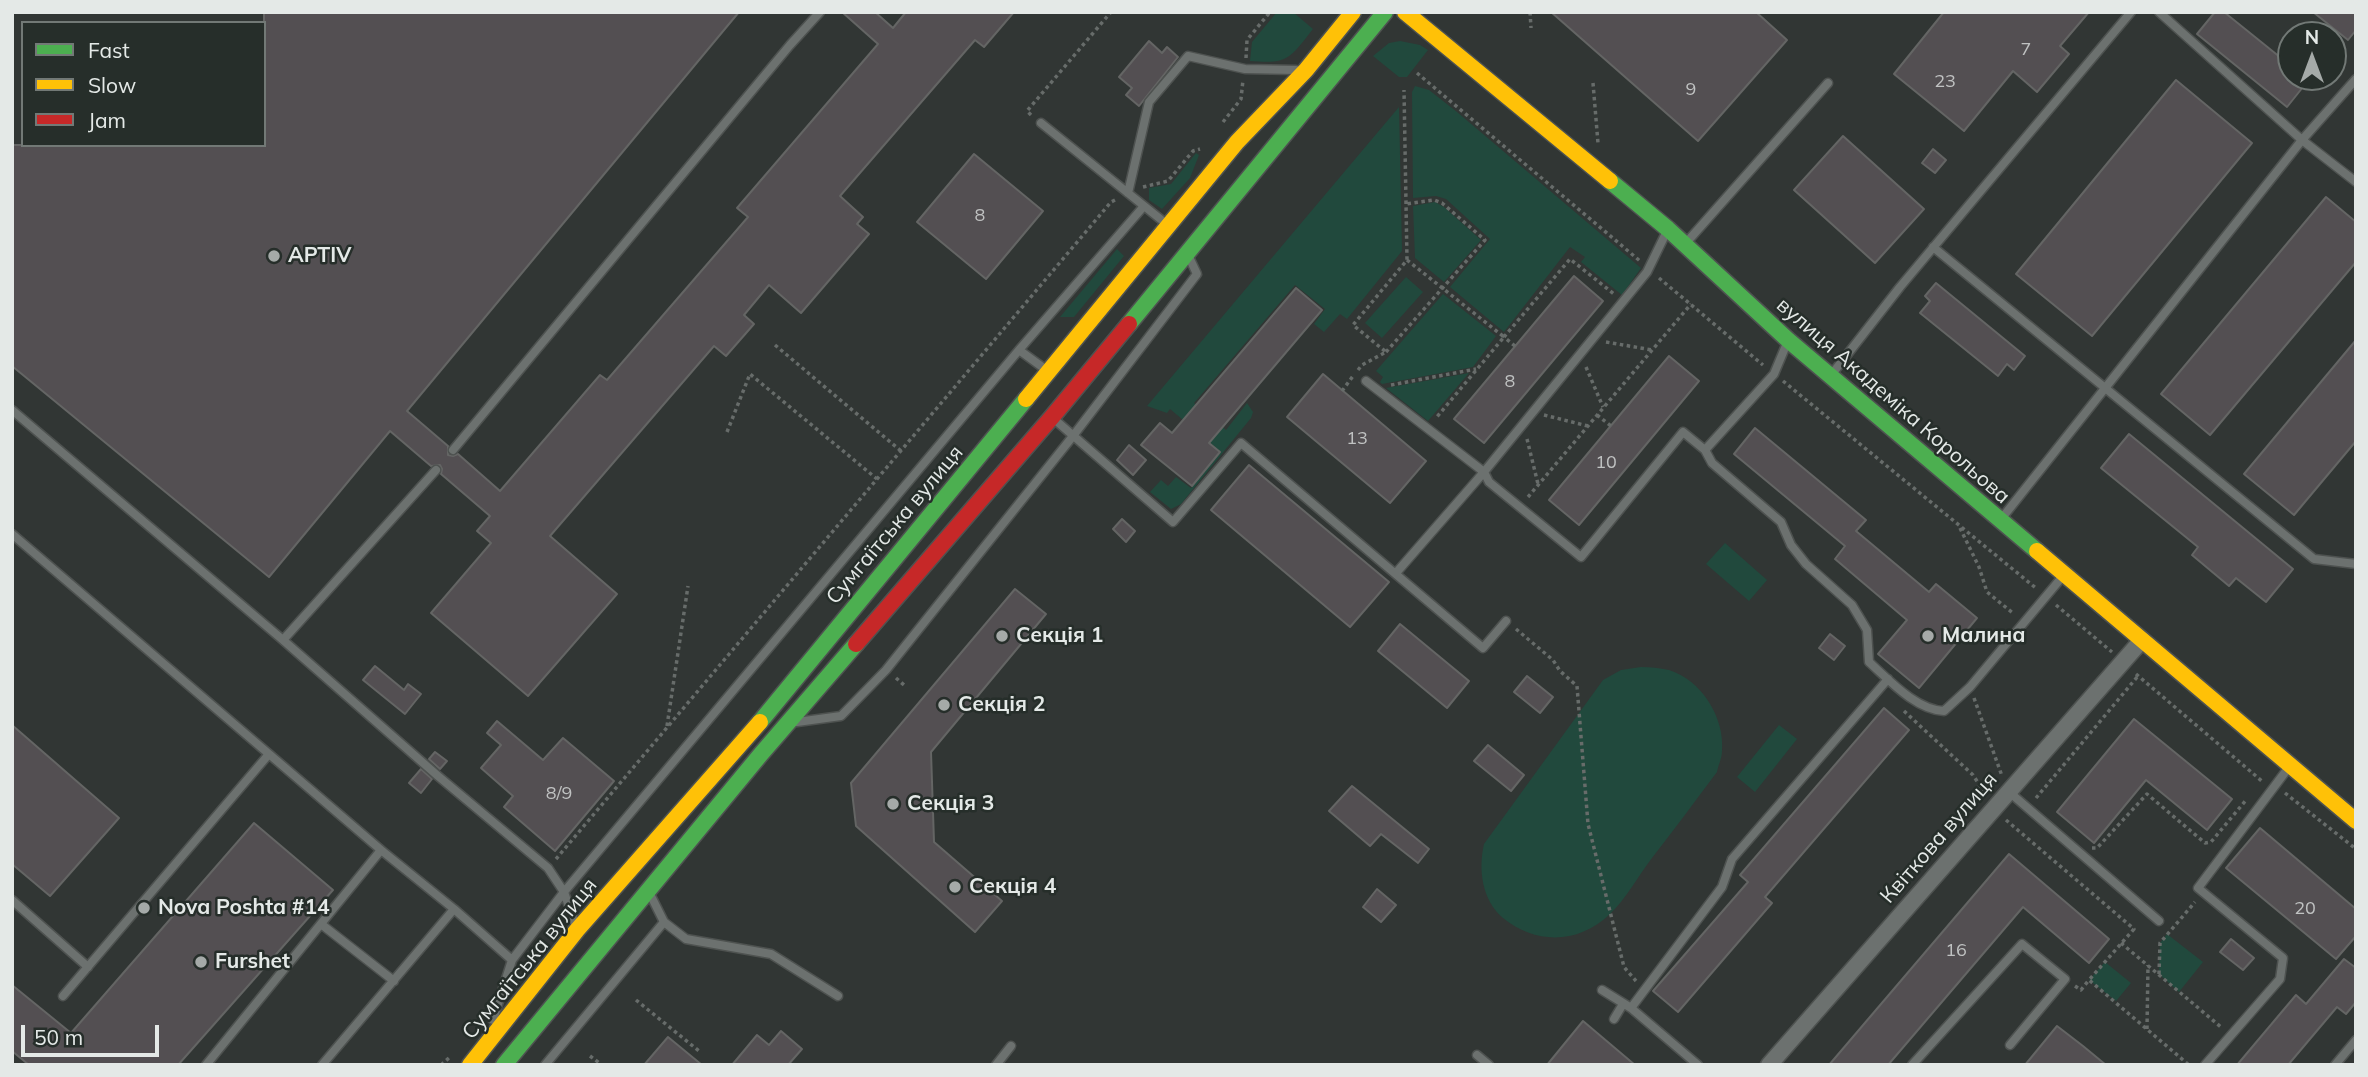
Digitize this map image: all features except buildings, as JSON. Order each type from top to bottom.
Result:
[{"type":"main road","name":"Сумгаїтська вулиця","points":[[470,1065],[578,930],[699,793],[1237,142],[1306,70],[1353,12]]},
{"type":"main road","points":[[504,1065],[787,723],[1052,417],[1385,12]]},
{"type":"main road","name":"вулиця Академіка Корольова","points":[[1405,12],[1668,229],[1788,340],[2356,821]]},
{"type":"main road","points":[[699,793],[718,807]]},
{"type":"street","name":"Квіткова вулиця","points":[[1769,1065],[2143,640]]},
{"type":"lane","points":[[453,450],[820,12]]},
{"type":"lane","points":[[1830,376],[1933,247],[2131,12]]},
{"type":"lane","points":[[2159,12],[2302,141],[2356,183]]},
{"type":"lane","points":[[1128,193],[1149,102],[1188,56],[1245,69],[1306,70]]},
{"type":"lane","points":[[2000,520],[2302,141],[2356,79]]},
{"type":"lane","points":[[1684,246],[1828,83]]},
{"type":"lane","points":[[1041,123],[1169,226]]},
{"type":"lane","points":[[484,1048],[512,960],[564,892],[1144,206]]},
{"type":"lane","points":[[1396,573],[1484,472],[1647,272],[1668,229]]},
{"type":"lane","points":[[1933,247],[2314,559],[2356,564]]},
{"type":"lane","points":[[787,723],[841,716],[886,670],[1073,436],[1197,274],[1188,254]]},
{"type":"lane","points":[[1705,450],[1774,374],[1788,340]]},
{"type":"lane","points":[[1019,351],[1048,372]]},
{"type":"lane","points":[[1366,381],[1484,472],[1489,482],[1581,557],[1683,432],[1705,450],[1712,463],[1781,522],[1791,545],[1806,564],[1852,605],[1867,630],[1869,662],[1925,707],[1944,711],[1970,687],[2065,574]]},
{"type":"lane","points":[[12,410],[548,868],[564,892],[578,930]]},
{"type":"lane","points":[[1052,417],[1173,522],[1241,443],[1483,648],[1506,621]]},
{"type":"lane","points":[[283,640],[436,470]]},
{"type":"lane","points":[[12,534],[512,960]]},
{"type":"lane","points":[[1614,1019],[1644,991],[1723,887],[1732,859],[1888,679]]},
{"type":"lane","points":[[63,996],[269,754]]},
{"type":"lane","points":[[2205,1065],[2280,979],[2283,958],[2198,888],[2289,766]]},
{"type":"lane","points":[[2008,791],[2159,921]]},
{"type":"lane","points":[[206,1065],[381,850]]},
{"type":"lane","points":[[649,891],[664,922],[685,939],[771,954],[838,996]]},
{"type":"lane","points":[[12,900],[88,967]]},
{"type":"lane","points":[[322,1065],[454,909]]},
{"type":"lane","points":[[545,1065],[664,922]]},
{"type":"lane","points":[[321,924],[394,981]]},
{"type":"lane","points":[[1912,1065],[2022,944],[2065,979],[2010,1045]]},
{"type":"lane","points":[[1602,990],[1627,1006],[1698,1065]]},
{"type":"lane","points":[[2334,1065],[2356,1040]]},
{"type":"lane","points":[[996,1065],[1011,1046]]},
{"type":"lane","points":[[1477,1055],[1489,1065]]},
{"type":"path","points":[[1041,123],[1027,111],[1111,12]]},
{"type":"path","points":[[1217,130],[1241,99],[1247,40],[1270,12]]},
{"type":"path","points":[[1530,12],[1531,28]]},
{"type":"path","points":[[1417,74],[1774,374],[2046,596],[2261,781],[2275,785],[2356,849]]},
{"type":"path","points":[[1593,83],[1600,173]]},
{"type":"path","points":[[1385,352],[1353,325],[1407,260],[1404,90]]},
{"type":"path","points":[[548,868],[1111,202],[1152,184],[1168,181],[1193,151],[1199,150],[1208,140]]},
{"type":"path","points":[[1342,391],[1362,365],[1385,352],[1485,240],[1442,202],[1434,200],[1406,204]]},
{"type":"path","points":[[1427,428],[1570,259],[1623,301]]},
{"type":"path","points":[[1407,260],[1514,346]]},
{"type":"path","points":[[1520,507],[1691,304]]},
{"type":"path","points":[[1591,340],[1652,350]]},
{"type":"path","points":[[775,345],[901,451]]},
{"type":"path","points":[[1580,354],[1603,407]]},
{"type":"path","points":[[1375,388],[1476,369]]},
{"type":"path","points":[[727,432],[750,374],[877,479]]},
{"type":"path","points":[[1532,412],[1588,426]]},
{"type":"path","points":[[1597,415],[1611,426]]},
{"type":"path","points":[[1524,423],[1538,484]]},
{"type":"path","points":[[1959,526],[1979,567],[1987,592],[2024,622]]},
{"type":"path","points":[[666,728],[688,586]]},
{"type":"path","points":[[1506,621],[1553,660],[1560,671],[1577,686],[1588,824],[1624,967],[1644,991]]},
{"type":"path","points":[[2033,802],[2138,676]]},
{"type":"path","points":[[1970,687],[2008,791]]},
{"type":"path","points":[[1911,697],[1902,709],[1973,775],[1994,809],[2134,929],[2081,990],[2065,979]]},
{"type":"path","points":[[2087,848],[2097,848],[2147,794],[2205,843],[2211,842],[2253,791]]},
{"type":"path","points":[[2159,974],[2160,943],[2203,892]]},
{"type":"path","points":[[2121,943],[2231,1035]]},
{"type":"path","points":[[2147,1029],[2148,965]]},
{"type":"path","points":[[2090,980],[2189,1065]]},
{"type":"path","points":[[635,1000],[698,1051]]},
{"type":"path","points":[[590,1056],[603,1065]]},
{"type":"green space","points":[[1277,12],[1293,12],[1313,29],[1287,57],[1273,61],[1250,61],[1252,42]]},
{"type":"green space","points":[[1400,41],[1420,45],[1428,50],[1407,77],[1399,77],[1373,56],[1389,43]]},
{"type":"green space","points":[[1415,86],[1429,90],[1457,112],[1641,268],[1622,295],[1581,262],[1585,257],[1570,247],[1504,332],[1450,287],[1490,239],[1446,199],[1436,196],[1413,198],[1412,92]]},
{"type":"green space","points":[[1399,107],[1402,251],[1347,319],[1340,314],[1324,332],[1314,324],[1325,309],[1295,285],[1194,403],[1226,430],[1247,403],[1253,412],[1251,418],[1181,504],[1171,509],[1150,492],[1161,480],[1168,486],[1176,477],[1191,488],[1221,452],[1170,409],[1167,413],[1147,406]]},
{"type":"green space","points":[[1196,153],[1199,155],[1190,178],[1162,209],[1149,200],[1149,188],[1171,184]]},
{"type":"green space","points":[[1435,202],[1481,240],[1444,282],[1415,258],[1413,206]]},
{"type":"green space","points":[[1117,249],[1124,256],[1074,317],[1060,317]]},
{"type":"green space","points":[[1406,277],[1423,292],[1382,338],[1365,323]]},
{"type":"green space","points":[[1443,294],[1496,336],[1473,367],[1382,384],[1380,382],[1383,377],[1376,371]]},
{"type":"green space","points":[[1469,373],[1428,421],[1386,388]]},
{"type":"green space","points":[[1725,543],[1767,580],[1749,601],[1706,564]]},
{"type":"green space","points":[[1641,667],[1666,669],[1681,675],[1701,691],[1709,702],[1722,738],[1722,754],[1717,772],[1610,914],[1598,924],[1571,936],[1543,937],[1529,933],[1503,918],[1490,902],[1483,884],[1481,864],[1484,844],[1603,680],[1621,670]]},
{"type":"green space","points":[[1779,725],[1797,739],[1755,792],[1737,777]]},
{"type":"green space","points":[[2167,934],[2203,962],[2179,992],[2159,974],[2160,943]]},
{"type":"green space","points":[[2105,962],[2131,983],[2116,1001],[2089,980]]},
{"type":"traffic: fast","points":[[1129,324],[1385,12]]},
{"type":"traffic: fast","points":[[1610,181],[1668,229],[1788,340],[2037,551]]},
{"type":"traffic: fast","points":[[760,722],[1026,399]]},
{"type":"traffic: fast","points":[[504,1065],[761,754],[856,644]]},
{"type":"traffic: slow","points":[[1026,399],[1237,142],[1306,70],[1353,12]]},
{"type":"traffic: slow","points":[[1405,12],[1610,181]]},
{"type":"traffic: slow","points":[[2037,551],[2356,821]]},
{"type":"traffic: slow","points":[[470,1065],[577,930],[760,722]]},
{"type":"traffic: jam","points":[[856,644],[1129,324]]},
{"type":"place","name":"APTIV","points":[[274,256]]},
{"type":"place","name":"Секція 1","points":[[1002,636]]},
{"type":"place","name":"Малина","points":[[1928,636]]},
{"type":"place","name":"Секція 2","points":[[944,705]]},
{"type":"place","name":"Секція 3","points":[[893,804]]},
{"type":"place","name":"Секція 4","points":[[955,887]]},
{"type":"place","name":"Nova Poshta #14","points":[[144,908]]},
{"type":"place","name":"Furshet","points":[[201,962]]}]
